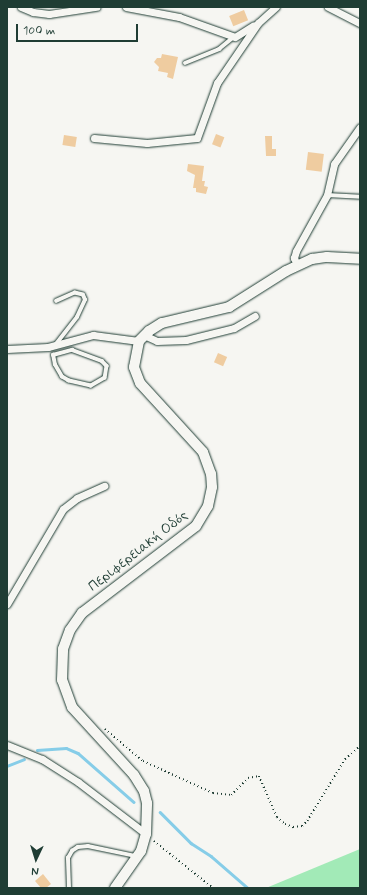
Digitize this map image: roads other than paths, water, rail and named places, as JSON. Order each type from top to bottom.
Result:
[{"type":"main road","points":[[142,338],[155,326],[170,320],[210,313],[229,307],[297,265],[327,257],[360,260]]},
{"type":"main road","name":"Περιφερειακή Οδός","points":[[115,888],[139,856],[146,834],[146,803],[141,785],[75,712],[64,688],[61,662],[70,630],[79,617],[94,603],[196,526],[205,514],[212,492],[211,474],[203,452],[140,383],[134,360],[142,338]]},
{"type":"street","points":[[21,7],[33,12],[49,14],[96,7]]},
{"type":"street","points":[[126,7],[179,17],[235,36],[258,22],[276,7]]},
{"type":"street","points":[[328,7],[360,23]]},
{"type":"street","points":[[94,138],[148,143],[197,138],[217,83],[258,22]]},
{"type":"street","points":[[297,265],[294,258],[296,251],[327,195],[336,160],[360,127]]},
{"type":"street","points":[[7,349],[39,349],[93,335],[142,338],[157,341],[186,340],[234,328],[255,316]]},
{"type":"street","points":[[7,604],[62,509],[77,498],[104,486]]},
{"type":"street","points":[[7,745],[42,759],[78,782],[146,834]]},
{"type":"lane","points":[[185,63],[219,49],[235,36]]},
{"type":"lane","points":[[327,195],[360,197]]},
{"type":"lane","points":[[55,345],[77,317],[85,300],[83,295],[75,293],[57,301]]},
{"type":"lane","points":[[70,340],[72,350]]},
{"type":"lane","points":[[72,350],[102,361],[107,366],[105,378],[91,386],[69,381],[62,377],[55,365],[53,355],[72,350]]},
{"type":"lane","points":[[69,888],[68,858],[72,851],[78,847],[88,846],[139,856]]},
{"type":"waterway","points":[[37,750],[66,748],[78,753],[134,802]]},
{"type":"waterway","points":[[7,766],[24,759]]},
{"type":"waterway","points":[[160,812],[191,843],[211,856],[248,888]]}]
